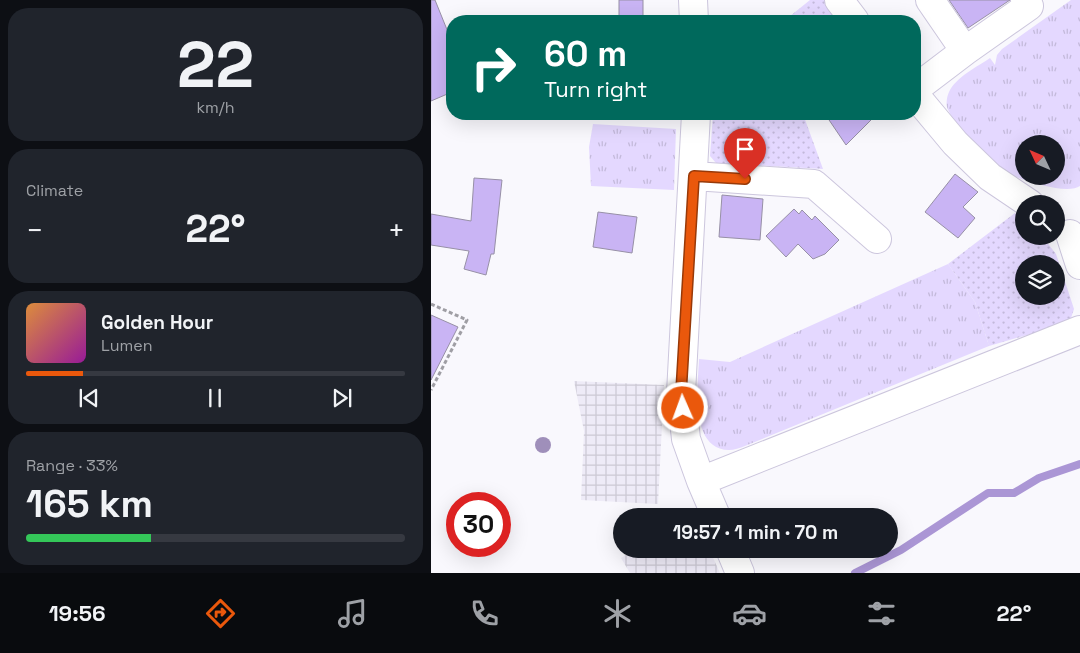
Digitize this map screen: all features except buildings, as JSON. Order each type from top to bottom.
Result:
[{"type":"street","points":[[693,0],[694,15]]},
{"type":"street","points":[[839,0],[850,15]]},
{"type":"street","points":[[929,0],[965,50]]},
{"type":"street","points":[[921,84],[965,50],[1029,6],[1025,0]]},
{"type":"street","points":[[921,102],[955,143],[990,177],[1017,195]]},
{"type":"street","points":[[696,120],[681,393],[686,439],[713,508]]},
{"type":"street","points":[[694,176],[814,184],[877,239]]},
{"type":"street","points":[[1069,225],[1080,265]]},
{"type":"street","points":[[701,481],[1080,330]]},
{"type":"street","points":[[734,558],[741,573]]},
{"type":"path","points":[[431,304],[467,320],[431,390]]},
{"type":"shaded area","points":[[574,381],[664,385],[658,504],[581,500],[584,431]]},
{"type":"shaded area","points":[[621,558],[713,558],[720,573],[630,573]]},
{"type":"green space","points":[[810,0],[826,0],[837,15],[791,15]]},
{"type":"green space","points":[[1071,0],[1080,0],[1080,186],[1072,189],[1062,189],[1042,185],[1065,185],[1065,135],[1015,135],[1015,177],[985,161],[959,128],[947,107],[948,94],[952,87],[967,73],[990,58],[995,65],[997,55],[1002,49]]},
{"type":"green space","points":[[713,120],[805,120],[823,169],[716,163],[710,156]]},
{"type":"green space","points":[[593,124],[676,129],[674,190],[591,186],[589,147]]},
{"type":"green space","points":[[1015,213],[1015,245],[1049,245],[1056,255],[1015,255],[1015,305],[1065,305],[1065,282],[1074,309],[1071,318],[1061,325],[989,346],[975,302],[948,264]]},
{"type":"green space","points":[[948,264],[975,302],[989,346],[739,448],[729,450],[716,447],[707,439],[699,414],[699,359],[730,362]]},
{"type":"waterway","points":[[855,573],[901,550],[988,493],[1014,493],[1039,478],[1080,464]]},
{"type":"route","points":[[683,408],[681,393],[694,176],[745,179]]}]
